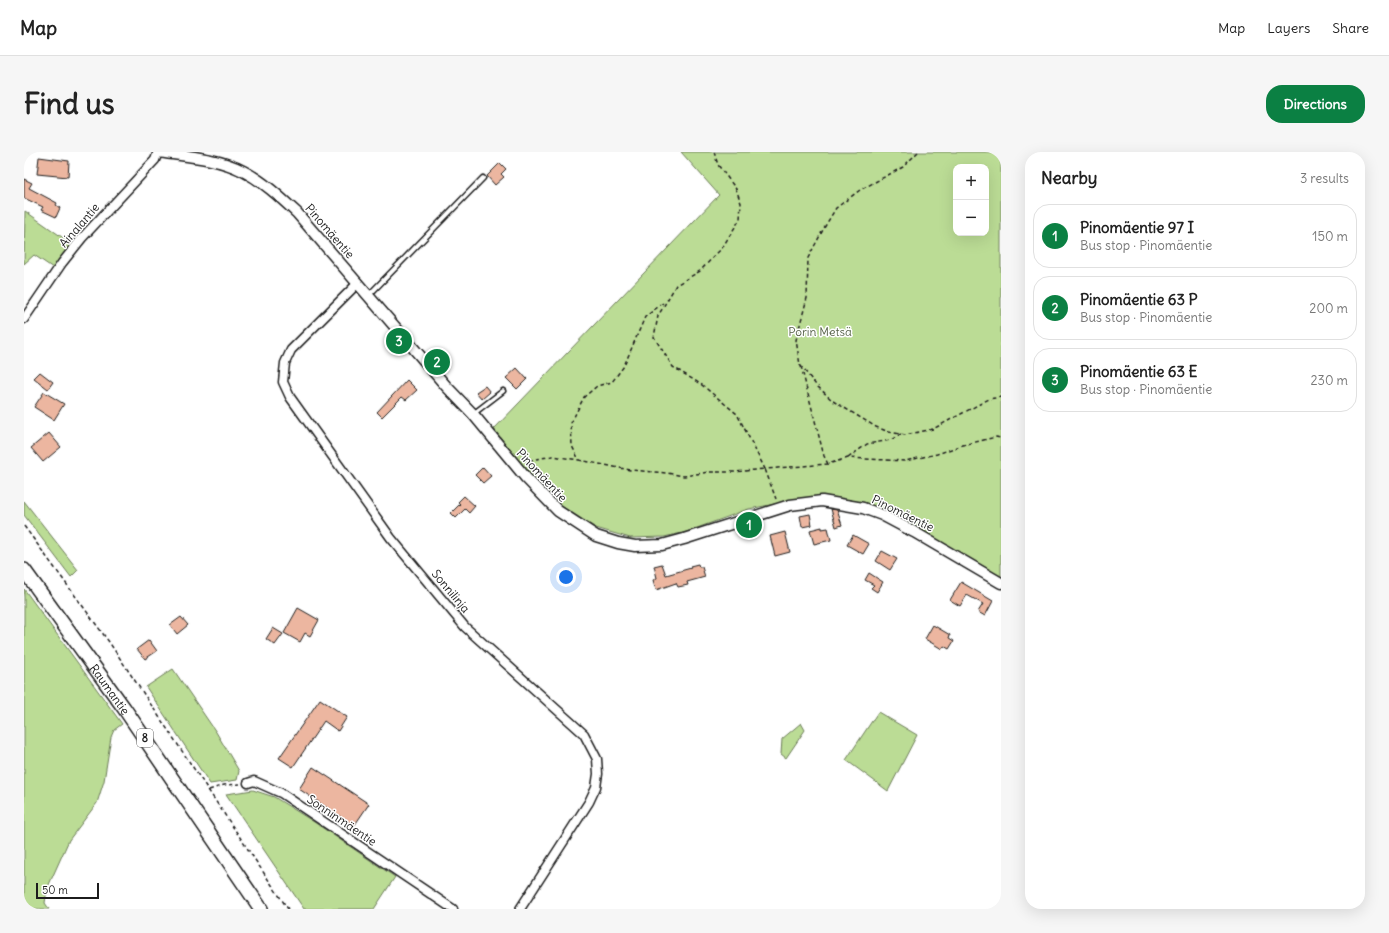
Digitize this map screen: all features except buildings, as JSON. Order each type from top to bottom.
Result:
[{"type":"highway","name":"Raumantie","points":[[24,570],[132,720],[261,909]]},
{"type":"street","name":"Pinomäentie","points":[[158,152],[221,163],[242,170],[259,180],[278,195],[297,213],[446,386],[472,414],[510,460],[558,511],[596,536],[618,543],[635,546],[662,545],[779,508],[822,501],[863,508],[882,515],[1001,583]]},
{"type":"street","name":"Ainalantie","points":[[24,319],[62,263],[82,238],[155,160],[158,152]]},
{"type":"street","name":"Sonnilinja","points":[[358,283],[291,350],[285,363],[283,382],[290,397],[391,538],[465,627],[584,734],[597,760],[598,774],[596,787],[589,802],[520,909]]},
{"type":"street","name":"Sonninmäentie","points":[[248,783],[254,781],[281,793],[453,909]]},
{"type":"lane","points":[[369,296],[483,178]]},
{"type":"lane","points":[[472,414],[503,391]]},
{"type":"path","points":[[714,152],[718,165],[736,189],[741,203],[740,219],[722,248],[700,270],[676,285],[658,316],[654,337],[673,367],[702,385],[737,414],[765,469],[779,508]]},
{"type":"path","points":[[828,464],[824,456],[800,365],[796,340],[807,298],[808,258],[836,208],[860,190],[903,167],[918,152]]},
{"type":"path","points":[[579,460],[572,446],[571,423],[584,397],[597,386],[612,382],[624,366],[645,317],[665,302]]},
{"type":"path","points":[[800,365],[816,385],[834,401],[876,427],[905,435],[933,429],[989,399],[1001,397]]},
{"type":"path","points":[[510,460],[531,460],[553,456],[630,470],[667,472],[684,476],[709,472],[734,472],[828,464],[848,458],[867,444],[891,440],[901,434]]},
{"type":"path","points":[[848,458],[905,461],[937,454],[963,445],[996,437],[1001,438]]},
{"type":"path","points":[[24,526],[109,642],[288,909]]},
{"type":"path","points":[[209,790],[224,786],[248,783]]},
{"type":"green space","name":"Porin Metsä","points":[[681,152],[1001,152],[1001,577],[946,545],[864,503],[854,501],[824,499],[790,501],[749,509],[686,532],[664,537],[630,538],[596,528],[560,505],[528,473],[494,429],[719,195]]},
{"type":"green space","points":[[25,211],[72,244],[53,268],[34,255],[24,264]]},
{"type":"green space","points":[[24,501],[78,570],[71,577],[24,515]]},
{"type":"green space","points":[[24,589],[122,724],[114,730],[111,737],[104,781],[97,803],[69,840],[47,889],[45,903],[49,909],[24,909]]},
{"type":"green space","points":[[173,669],[216,732],[239,771],[237,780],[210,784],[146,687]]},
{"type":"green space","points":[[878,712],[917,735],[888,791],[846,760]]},
{"type":"green space","points":[[801,723],[805,730],[786,758],[781,754],[782,739]]},
{"type":"green space","points":[[253,790],[274,797],[314,822],[395,877],[374,909],[304,909],[226,794]]},
{"type":"place","name":"Pinomäentie 63 E","points":[[399,341]]},
{"type":"place","name":"Pinomäentie 63 P","points":[[437,362]]},
{"type":"place","name":"Pinomäentie 97 I","points":[[749,525]]}]
